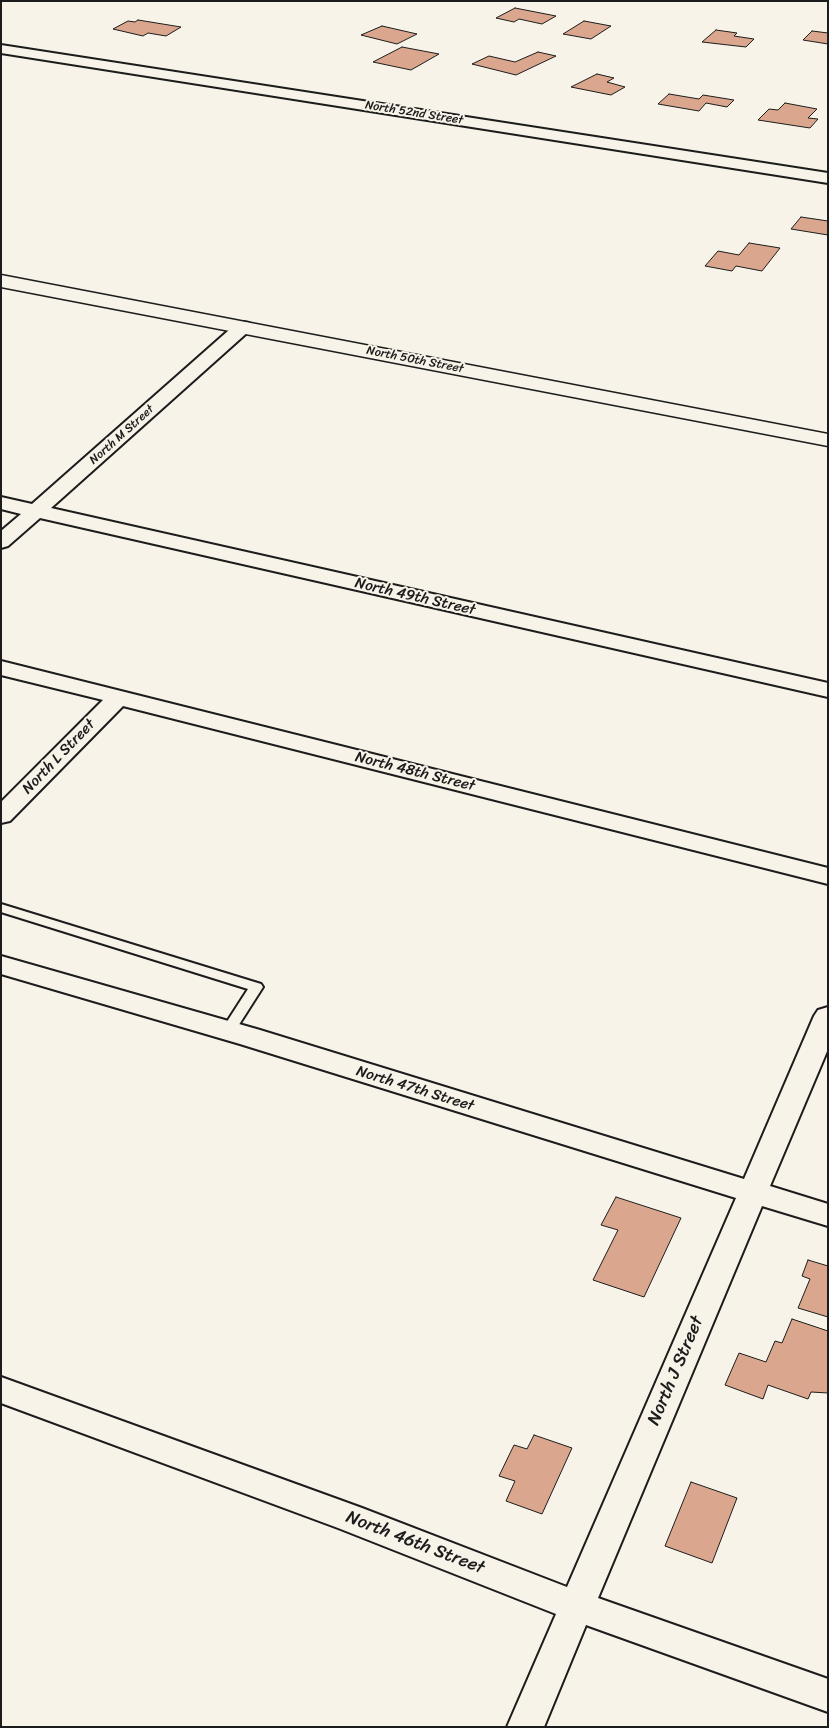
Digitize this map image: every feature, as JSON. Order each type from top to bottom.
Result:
[{"type":"street","name":"North 52nd Street","points":[[1,49],[828,178]]},
{"type":"street","name":"North 50th Street","points":[[1,281],[828,440]]},
{"type":"street","name":"North M Street","points":[[1,542],[243,328]]},
{"type":"street","name":"North 49th Street","points":[[1,503],[828,690]]},
{"type":"street","name":"North 48th Street","points":[[1,668],[828,876]]},
{"type":"street","name":"North L Street","points":[[1,816],[118,698]]},
{"type":"street","name":"North 47th Street","points":[[1,965],[228,1031],[828,1215]]},
{"type":"street","name":"North J Street","points":[[525,1727],[828,1016]]},
{"type":"street","name":"North 46th Street","points":[[1,1390],[350,1518],[576,1606],[828,1696]]},
{"type":"lane","points":[[1,908],[256,987],[228,1031]]},
{"type":"building","points":[[515,8],[556,16],[542,24],[519,19],[514,22],[496,18]]},
{"type":"building","points":[[138,20],[181,27],[166,36],[148,33],[143,36],[113,29],[128,21],[135,22]]},
{"type":"building","points":[[584,21],[611,26],[591,39],[563,34]]},
{"type":"building","points":[[382,26],[417,34],[397,44],[361,35]]},
{"type":"building","points":[[716,30],[737,33],[734,36],[754,39],[746,47],[702,42]]},
{"type":"building","points":[[812,31],[828,33],[828,44],[803,40]]},
{"type":"building","points":[[402,47],[439,54],[411,70],[373,62]]},
{"type":"building","points":[[538,52],[556,56],[516,75],[472,64],[489,56],[515,62]]},
{"type":"building","points":[[597,74],[614,78],[607,82],[625,87],[611,95],[571,87]]},
{"type":"building","points":[[669,94],[699,99],[703,95],[734,100],[727,107],[706,103],[699,111],[658,104]]},
{"type":"building","points":[[785,103],[817,109],[808,118],[818,119],[810,128],[758,120],[769,109],[778,110]]},
{"type":"building","points":[[801,217],[828,221],[828,235],[791,229]]},
{"type":"building","points":[[749,243],[780,248],[762,271],[736,266],[732,271],[705,266],[718,251],[739,255]]},
{"type":"building","points":[[616,1197],[681,1218],[644,1297],[593,1280],[618,1230],[601,1225]]},
{"type":"building","points":[[808,1260],[828,1266],[828,1317],[798,1308],[810,1279],[802,1276]]},
{"type":"building","points":[[792,1319],[828,1331],[828,1393],[811,1392],[808,1399],[768,1385],[763,1399],[725,1385],[739,1353],[766,1362],[775,1341],[782,1343]]},
{"type":"building","points":[[534,1435],[572,1448],[542,1514],[506,1501],[515,1481],[499,1476],[514,1445],[527,1449]]},
{"type":"building","points":[[691,1482],[737,1498],[712,1563],[665,1546]]}]
